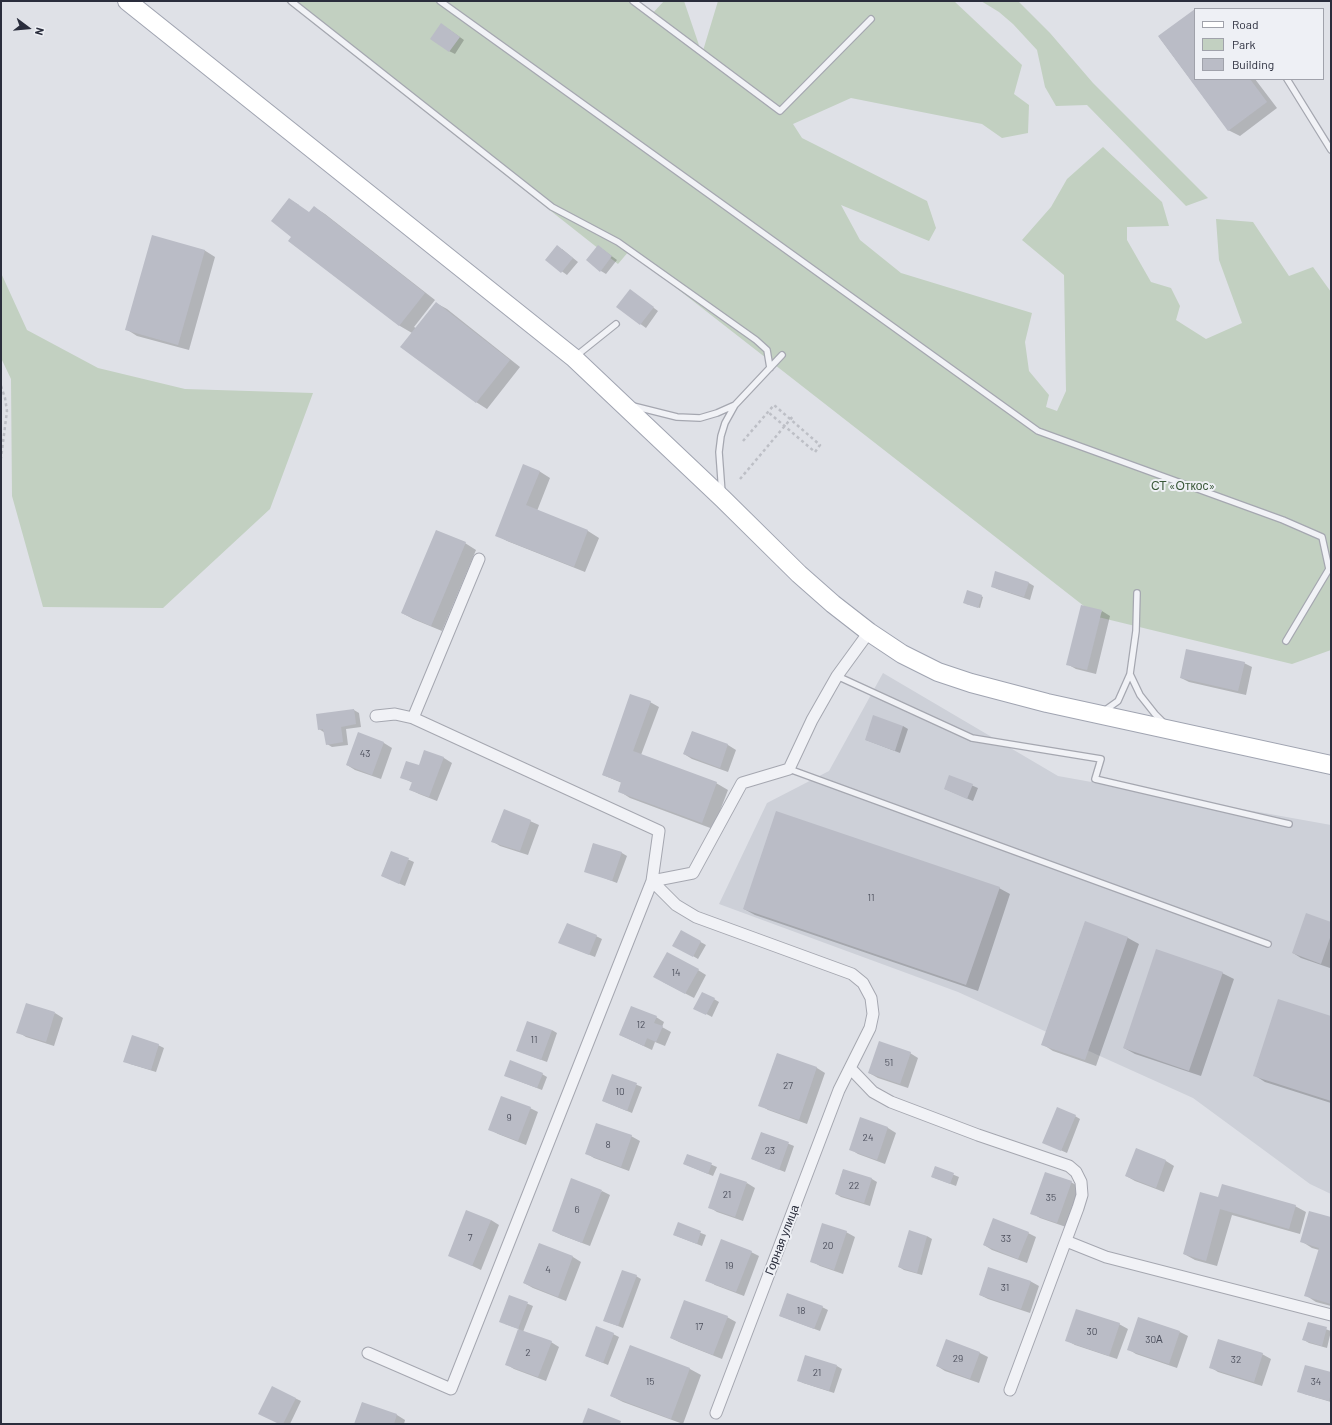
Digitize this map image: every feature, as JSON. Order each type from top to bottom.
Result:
[{"type":"main road","points":[[127,1],[574,358],[723,498],[799,574],[833,604],[869,632],[902,654],[938,672],[971,683],[1031,699],[1331,765]]},
{"type":"street","points":[[413,718],[479,559]]},
{"type":"street","points":[[652,881],[693,873],[742,783],[790,769],[812,720],[837,676],[869,632]]},
{"type":"street","points":[[368,1353],[451,1389],[652,881],[660,831],[413,718],[395,714],[376,716]]},
{"type":"street","name":"Горная улица","points":[[652,881],[676,905],[696,916],[852,974],[863,983],[871,998],[873,1014],[870,1028],[839,1090],[716,1413]]},
{"type":"street","points":[[850,1068],[873,1092],[891,1102],[978,1135],[1069,1166],[1076,1172],[1081,1182],[1082,1195],[1010,1390]]},
{"type":"street","points":[[1066,1241],[1106,1257],[1331,1315]]},
{"type":"lane","points":[[291,1],[552,207],[618,242],[756,340],[767,350],[770,368]]},
{"type":"lane","points":[[440,1],[1038,431],[1283,520],[1322,537],[1329,569],[1286,641]]},
{"type":"lane","points":[[633,1],[780,111],[871,19]]},
{"type":"lane","points":[[1288,80],[1331,150]]},
{"type":"lane","points":[[574,358],[616,324]]},
{"type":"lane","points":[[723,498],[719,452],[724,423],[735,405],[782,355]]},
{"type":"lane","points":[[623,403],[677,417],[700,418],[717,413],[735,405]]},
{"type":"lane","points":[[1098,714],[1111,708],[1118,701],[1130,674],[1136,631],[1137,594]]},
{"type":"lane","points":[[1130,674],[1140,696],[1155,714],[1172,730]]},
{"type":"lane","points":[[837,676],[972,738],[1101,759],[1095,779],[1289,824]]},
{"type":"lane","points":[[790,769],[1268,944]]},
{"type":"path","points":[[1,386],[7,411],[1,458]]},
{"type":"path","points":[[744,441],[768,412],[774,405],[820,445],[816,452],[768,412]]},
{"type":"path","points":[[740,479],[794,416]]},
{"type":"shaded area","points":[[883,673],[1058,776],[1331,825],[1331,1194],[1310,1184],[1193,1098],[958,992],[719,904],[767,803],[829,771]]},
{"type":"green space","name":"СТ «Откос»","points":[[285,1],[630,1],[650,16],[664,1],[684,1],[702,54],[718,1],[954,1],[1022,65],[1014,94],[1029,105],[1028,133],[1002,138],[982,124],[851,98],[793,124],[802,138],[927,201],[936,228],[929,241],[841,205],[860,240],[901,273],[1032,313],[1025,342],[1029,371],[1049,395],[1046,407],[1057,411],[1066,391],[1064,275],[1022,240],[1051,207],[1067,179],[1103,147],[1162,202],[1169,226],[1127,227],[1127,240],[1151,282],[1171,288],[1180,306],[1176,320],[1206,339],[1242,323],[1219,260],[1216,219],[1253,222],[1289,276],[1313,267],[1331,292],[1331,650],[1292,664],[1098,617],[629,251],[618,264]]},
{"type":"green space","points":[[981,1],[1018,1],[1050,33],[1093,83],[1208,198],[1186,206],[1087,105],[1056,106],[1045,87],[1037,50],[1013,24],[999,12]]},
{"type":"green space","points":[[1,273],[27,330],[98,368],[185,389],[313,393],[270,509],[163,608],[43,607],[12,496],[11,379],[1,358]]},
{"type":"building","points":[[1194,10],[1194,80],[1251,80],[1267,102],[1228,131],[1158,36]]},
{"type":"building","points":[[441,23],[460,37],[449,52],[430,39]]},
{"type":"building","points":[[289,198],[309,212],[314,206],[425,293],[399,326],[288,241],[291,237],[271,221]]},
{"type":"building","points":[[152,235],[205,250],[178,345],[125,330]]},
{"type":"building","points":[[557,245],[573,258],[561,273],[545,260]]},
{"type":"building","points":[[598,245],[612,256],[600,272],[586,260]]},
{"type":"building","points":[[630,289],[654,307],[640,325],[616,307]]},
{"type":"building","points":[[436,302],[510,360],[476,403],[400,347]]},
{"type":"building","points":[[523,464],[540,471],[526,505],[588,530],[574,567],[495,536]]},
{"type":"building","points":[[436,530],[466,542],[431,626],[401,613]]},
{"type":"building","points":[[995,571],[1029,582],[1024,597],[991,587]]},
{"type":"building","points":[[967,590],[982,595],[978,608],[963,603]]},
{"type":"building","points":[[1081,605],[1102,610],[1087,670],[1066,665]]},
{"type":"building","points":[[1186,649],[1245,662],[1238,691],[1180,678]]},
{"type":"building","points":[[630,694],[651,701],[633,751],[717,782],[702,823],[618,792],[621,782],[602,775]]},
{"type":"building","points":[[354,709],[356,724],[341,727],[343,742],[326,745],[323,729],[318,730],[316,714]]},
{"type":"building","points":[[873,715],[903,726],[895,751],[865,740]]},
{"type":"building","points":[[692,731],[728,744],[720,768],[683,754]]},
{"type":"building","points":[[358,732],[384,742],[372,775],[346,765]]},
{"type":"building","points":[[424,750],[444,757],[429,797],[409,790],[412,782],[400,778],[406,761],[419,765]]},
{"type":"building","points":[[949,775],[973,784],[967,799],[944,789]]},
{"type":"building","points":[[504,809],[531,820],[520,851],[491,842]]},
{"type":"building","points":[[776,811],[1000,887],[966,985],[743,909]]},
{"type":"building","points":[[593,843],[622,852],[612,881],[584,872]]},
{"type":"building","points":[[391,851],[409,858],[399,884],[381,876]]},
{"type":"building","points":[[1306,913],[1331,922],[1331,935],[1321,964],[1292,953]]},
{"type":"building","points":[[1085,921],[1128,937],[1085,1060],[1041,1045]]},
{"type":"building","points":[[567,923],[597,935],[589,955],[558,943]]},
{"type":"building","points":[[681,930],[701,941],[693,957],[672,946]]},
{"type":"building","points":[[1156,949],[1223,972],[1189,1071],[1123,1048]]},
{"type":"building","points":[[667,952],[699,969],[685,994],[653,977]]},
{"type":"building","points":[[702,992],[715,998],[706,1015],[693,1009]]},
{"type":"building","points":[[1278,999],[1331,1016],[1331,1101],[1253,1076]]},
{"type":"building","points":[[26,1003],[55,1012],[46,1042],[16,1033]]},
{"type":"building","points":[[631,1006],[657,1016],[654,1023],[663,1026],[656,1042],[647,1038],[644,1046],[619,1035]]},
{"type":"building","points":[[527,1021],[552,1030],[541,1060],[516,1051]]},
{"type":"building","points":[[132,1035],[159,1044],[151,1070],[123,1062]]},
{"type":"building","points":[[879,1041],[911,1052],[900,1084],[868,1073]]},
{"type":"building","points":[[777,1053],[817,1067],[799,1120],[758,1106]]},
{"type":"building","points":[[510,1060],[543,1073],[537,1088],[504,1076]]},
{"type":"building","points":[[612,1074],[637,1083],[627,1111],[602,1101]]},
{"type":"building","points":[[501,1096],[531,1107],[518,1141],[488,1130]]},
{"type":"building","points":[[1057,1107],[1076,1115],[1061,1151],[1042,1143]]},
{"type":"building","points":[[860,1117],[888,1127],[877,1160],[849,1150]]},
{"type":"building","points":[[596,1123],[632,1135],[621,1167],[585,1154]]},
{"type":"building","points":[[761,1132],[789,1142],[779,1170],[751,1159]]},
{"type":"building","points":[[1136,1148],[1166,1160],[1156,1188],[1125,1176]]},
{"type":"building","points":[[687,1154],[712,1163],[708,1174],[683,1164]]},
{"type":"building","points":[[935,1166],[954,1173],[950,1184],[931,1177]]},
{"type":"building","points":[[843,1169],[872,1178],[864,1203],[835,1194]]},
{"type":"building","points":[[1045,1172],[1072,1181],[1057,1223],[1030,1214]]},
{"type":"building","points":[[720,1173],[747,1182],[735,1217],[708,1208]]},
{"type":"building","points":[[571,1178],[602,1190],[582,1243],[552,1231]]},
{"type":"building","points":[[1222,1184],[1296,1205],[1289,1229],[1220,1209],[1206,1261],[1183,1254],[1200,1192],[1218,1197]]},
{"type":"building","points":[[466,1210],[491,1220],[472,1266],[448,1256]]},
{"type":"building","points":[[1309,1211],[1331,1217],[1331,1304],[1304,1296],[1319,1248],[1300,1242]]},
{"type":"building","points":[[993,1218],[1029,1232],[1018,1259],[983,1245]]},
{"type":"building","points":[[678,1222],[701,1231],[697,1244],[673,1235]]},
{"type":"building","points":[[822,1223],[847,1231],[834,1270],[810,1262]]},
{"type":"building","points":[[909,1230],[927,1236],[917,1273],[898,1267]]},
{"type":"building","points":[[721,1239],[752,1251],[736,1292],[705,1281]]},
{"type":"building","points":[[539,1243],[573,1256],[558,1297],[523,1283]]},
{"type":"building","points":[[988,1267],[1031,1281],[1021,1309],[979,1295]]},
{"type":"building","points":[[622,1270],[637,1275],[618,1326],[603,1321]]},
{"type":"building","points":[[787,1293],[823,1306],[814,1329],[779,1316]]},
{"type":"building","points":[[509,1295],[528,1302],[518,1329],[499,1322]]},
{"type":"building","points":[[684,1300],[728,1316],[713,1355],[670,1338]]},
{"type":"building","points":[[1076,1309],[1120,1323],[1109,1356],[1065,1341]]},
{"type":"building","points":[[1138,1317],[1180,1331],[1169,1364],[1127,1350]]},
{"type":"building","points":[[1308,1322],[1327,1327],[1322,1346],[1302,1340]]},
{"type":"building","points":[[596,1326],[614,1333],[603,1363],[585,1356]]},
{"type":"building","points":[[518,1329],[552,1341],[538,1377],[505,1365]]},
{"type":"building","points":[[946,1339],[980,1352],[970,1379],[936,1366]]},
{"type":"building","points":[[1218,1339],[1263,1353],[1254,1382],[1209,1368]]},
{"type":"building","points":[[630,1345],[690,1368],[671,1419],[610,1396]]},
{"type":"building","points":[[805,1355],[837,1365],[829,1391],[797,1381]]},
{"type":"building","points":[[1305,1365],[1331,1372],[1331,1393],[1329,1401],[1297,1392]]},
{"type":"building","points":[[272,1386],[296,1398],[283,1424],[279,1424],[258,1414]]},
{"type":"building","points":[[362,1402],[397,1414],[394,1424],[354,1424]]},
{"type":"building","points":[[588,1408],[621,1421],[620,1424],[582,1424]]}]
